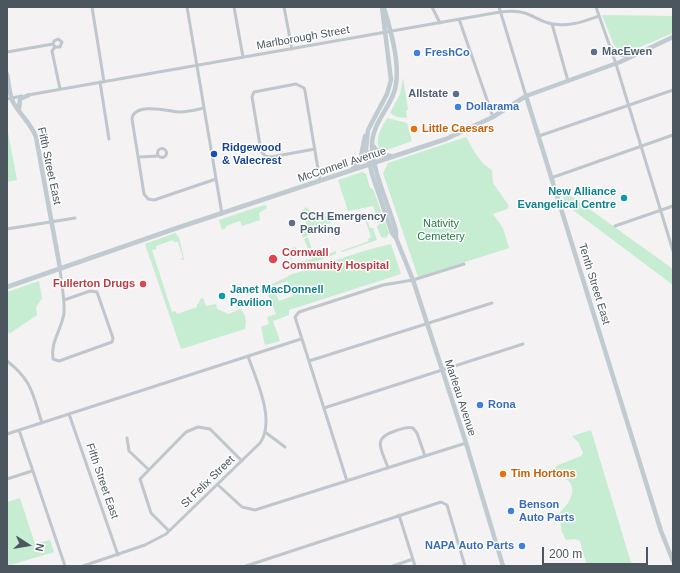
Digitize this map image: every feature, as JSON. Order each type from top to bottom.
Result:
[{"type":"main road","points":[[351,171],[360,161],[363,140],[387,94],[391,80],[387,32],[383,7]]},
{"type":"main road","points":[[387,32],[397,70],[397,82],[392,99],[375,130],[372,145],[376,152],[382,155],[396,156]]},
{"type":"main road","name":"McConnell Avenue","points":[[7,287],[320,181],[375,164],[462,132],[493,117],[526,96],[616,64],[645,49],[673,38]]},
{"type":"main road","points":[[610,47],[621,56],[645,49]]},
{"type":"main road","name":"Fifth Street East","points":[[7,74],[9,99],[29,122],[36,137],[60,268]]},
{"type":"main road","points":[[19,111],[18,103],[20,99],[29,95]]},
{"type":"main road","name":"Tenth Street East","points":[[526,96],[665,542],[673,561]]},
{"type":"main road","name":"Marleau Avenue","points":[[370,126],[366,141],[366,154],[392,233],[396,238]]},
{"type":"main road","name":"Marleau Avenue","points":[[372,145],[375,164],[394,223],[396,238],[413,280],[426,324],[466,443],[502,566]]},
{"type":"main road","points":[[665,542],[673,554]]},
{"type":"street","points":[[92,7],[104,82]]},
{"type":"street","points":[[187,7],[222,214]]},
{"type":"street","points":[[234,7],[242,58]]},
{"type":"street","points":[[284,7],[292,49]]},
{"type":"street","points":[[432,7],[440,22]]},
{"type":"street","name":"Tenth Street East","points":[[499,7],[526,96]]},
{"type":"street","points":[[596,7],[616,64],[673,251]]},
{"type":"street","name":"Marlborough Street","points":[[9,99],[500,12],[513,11],[525,13],[552,24],[575,24],[599,16]]},
{"type":"street","points":[[459,19],[493,117]]},
{"type":"street","points":[[552,24],[568,81]]},
{"type":"street","points":[[7,52],[54,46],[52,51],[60,89]]},
{"type":"street","points":[[100,82],[109,139]]},
{"type":"street","points":[[315,149],[271,157],[265,156],[262,151],[252,97],[254,92],[296,84],[302,86],[305,91],[315,149],[320,181]]},
{"type":"street","points":[[539,136],[673,90]]},
{"type":"street","points":[[204,108],[181,112],[157,108],[135,112],[132,119],[144,194],[146,198],[151,200],[216,179]]},
{"type":"street","points":[[551,178],[673,135]]},
{"type":"street","points":[[138,157],[158,156]]},
{"type":"street","points":[[615,226],[673,206]]},
{"type":"street","points":[[7,229],[75,218]]},
{"type":"street","points":[[347,481],[301,339],[296,316],[299,312],[383,285],[413,280],[464,264]]},
{"type":"street","points":[[60,268],[64,300],[62,320],[53,345],[54,359],[60,361],[112,342],[113,338],[97,292],[90,291],[64,300]]},
{"type":"street","points":[[309,361],[492,303]]},
{"type":"street","points":[[7,434],[301,339]]},
{"type":"street","points":[[324,408],[523,344]]},
{"type":"street","points":[[248,356],[266,413],[265,432],[285,447]]},
{"type":"street","points":[[7,361],[21,373],[27,381],[42,423]]},
{"type":"street","name":"Fifth Street East","points":[[69,414],[118,555]]},
{"type":"street","points":[[169,531],[151,513],[140,481],[142,475],[186,432],[198,426],[210,429],[242,461]]},
{"type":"street","points":[[388,468],[380,444],[381,438],[384,435],[407,427],[413,428],[417,433],[425,456]]},
{"type":"street","points":[[19,430],[65,566]]},
{"type":"street","name":"St Felix Street","points":[[83,566],[150,543],[169,531],[260,443],[265,432]]},
{"type":"street","points":[[127,438],[130,451],[148,469]]},
{"type":"street","points":[[218,485],[242,508],[255,510],[466,443]]},
{"type":"street","points":[[7,479],[32,471]]},
{"type":"street","points":[[246,566],[439,502],[447,505],[465,566]]},
{"type":"street","points":[[399,515],[415,566]]},
{"type":"street","points":[[393,566],[413,559]]},
{"type":"green space","points":[[602,15],[673,16],[673,33],[633,50],[620,51],[614,45]]},
{"type":"green space","points":[[403,78],[408,109],[406,111],[407,118],[397,117],[390,113],[400,94]]},
{"type":"green space","points":[[387,118],[407,123],[412,141],[384,151],[380,149],[378,145],[378,137]]},
{"type":"green space","points":[[7,127],[17,180],[7,182]]},
{"type":"green space","name":"Nativity Cemetery","points":[[466,137],[480,160],[492,170],[493,183],[509,206],[507,209],[493,214],[503,228],[509,248],[418,277],[383,173],[388,163]]},
{"type":"green space","points":[[362,172],[366,174],[370,188],[373,189],[389,233],[386,238],[381,237],[377,227],[379,224],[373,206],[348,211],[338,180]]},
{"type":"green space","points":[[567,193],[673,269],[673,285],[565,204],[563,195]]},
{"type":"green space","points":[[266,205],[267,208],[259,213],[260,220],[242,226],[240,221],[226,226],[226,228],[222,230],[219,220]]},
{"type":"green space","points":[[306,207],[314,216],[327,212],[328,214],[316,218],[318,220],[323,220],[322,217],[328,215],[331,223],[309,230],[310,234],[303,238],[301,233],[308,229],[302,211]]},
{"type":"green space","points":[[359,214],[365,214],[370,228],[373,228],[377,240],[342,252],[341,251],[369,241],[368,239],[371,237],[364,216],[360,216]]},
{"type":"green space","points":[[175,233],[179,237],[184,259],[183,260],[180,259],[183,258],[178,242],[174,242],[173,240],[156,246],[156,249],[152,250],[172,312],[175,311],[177,314],[197,307],[200,299],[203,298],[206,306],[216,304],[217,309],[229,314],[240,309],[246,318],[245,329],[181,349],[145,244]]},
{"type":"green space","points":[[308,237],[314,256],[317,256],[318,258],[336,251],[336,254],[298,268],[294,267],[288,254],[289,249],[296,247],[297,249],[289,252],[293,264],[312,259],[304,239]]},
{"type":"green space","points":[[391,244],[401,274],[289,310],[289,315],[273,321],[280,341],[265,345],[261,327],[269,324],[267,317],[276,314],[267,292],[274,290],[279,301],[293,296],[288,281],[270,287],[271,285],[290,275],[367,250]]},
{"type":"green space","points":[[39,281],[42,298],[36,307],[37,315],[9,334],[7,328],[7,292]]},
{"type":"green space","points":[[591,430],[632,566],[587,566],[580,541],[575,539],[566,540],[562,532],[559,515],[571,497],[572,487],[568,480],[552,476],[556,466],[581,456],[583,453],[578,442],[572,436]]},
{"type":"green space","points":[[20,498],[35,544],[50,540],[54,552],[7,566],[7,502]]},
{"type":"place","name":"MacEwen","points":[[594,52]]},
{"type":"place","name":"FreshCo","points":[[417,53]]},
{"type":"place","name":"Allstate","points":[[456,94]]},
{"type":"place","name":"Dollarama","points":[[458,107]]},
{"type":"place","name":"Little Caesars","points":[[414,129]]},
{"type":"place","name":"Ridgewood & Valecrest","points":[[214,154]]},
{"type":"place","name":"New Alliance Evangelical Centre","points":[[624,198]]},
{"type":"place","name":"CCH Emergency Parking","points":[[292,223]]},
{"type":"place","name":"Cornwall Community Hospital","points":[[273,259]]},
{"type":"place","name":"Fullerton Drugs","points":[[143,284]]},
{"type":"place","name":"Janet MacDonnell Pavilion","points":[[222,296]]},
{"type":"place","name":"Rona","points":[[480,405]]},
{"type":"place","name":"Tim Hortons","points":[[503,474]]},
{"type":"place","name":"Benson Auto Parts","points":[[511,511]]},
{"type":"place","name":"NAPA Auto Parts","points":[[522,546]]}]
